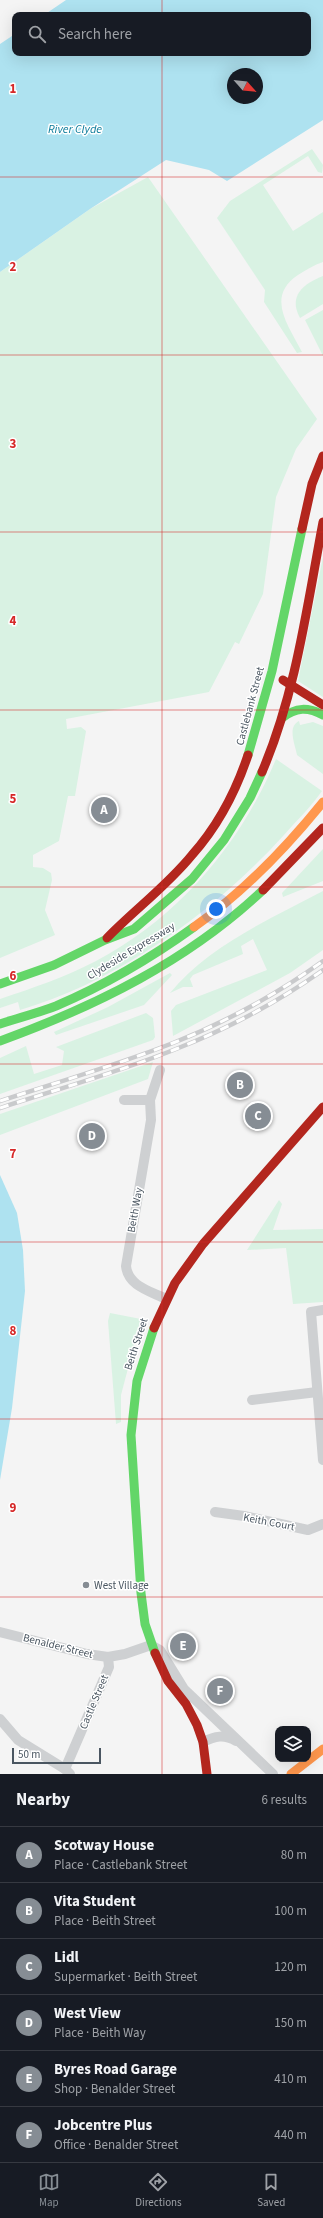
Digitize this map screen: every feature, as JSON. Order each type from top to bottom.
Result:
[{"type":"main road","name":"Castlebank Street","points":[[105,940],[126,917],[177,872],[202,843],[213,826],[239,777],[259,728],[312,484],[323,456]]},
{"type":"main road","points":[[312,484],[323,487]]},
{"type":"main road","name":"Castlebank Street","points":[[0,984],[60,963],[105,940],[134,929],[188,883],[218,848],[242,812],[267,761],[282,718],[291,685],[323,522]]},
{"type":"main road","points":[[272,673],[323,705]]},
{"type":"main road","points":[[282,718],[290,710],[298,708],[314,710],[323,715]]},
{"type":"main road","name":"Clydeside Expressway","points":[[0,1024],[54,1006],[93,988],[124,972],[184,934],[242,888],[284,847],[323,802]]},
{"type":"main road","points":[[0,1041],[67,1017],[129,988],[197,944],[267,888],[323,828]]},
{"type":"main road","points":[[177,872],[188,883]]},
{"type":"main road","name":"Beith Street","points":[[207,1774],[203,1742],[193,1716],[168,1681],[151,1645],[145,1624],[141,1593],[132,1421],[143,1357],[166,1299],[185,1268],[323,1107]]},
{"type":"main road","points":[[291,1774],[323,1749]]},
{"type":"street","name":"Beith Way","points":[[160,1070],[150,1100],[151,1120],[126,1266],[126,1274],[131,1280],[166,1299]]},
{"type":"street","points":[[124,1100],[150,1100]]},
{"type":"street","points":[[323,1310],[311,1312],[323,1460]]},
{"type":"street","points":[[252,1400],[318,1392]]},
{"type":"street","name":"Keith Court","points":[[214,1512],[244,1516],[308,1530],[323,1524]]},
{"type":"street","name":"Benalder Street","points":[[0,1632],[87,1654],[108,1657],[125,1654],[151,1645]]},
{"type":"street","points":[[151,1645],[160,1650],[184,1689],[230,1731],[238,1742],[273,1774]]},
{"type":"street","name":"Castle Street","points":[[68,1772],[109,1667],[108,1657]]},
{"type":"street","points":[[0,1719],[18,1740],[68,1772]]},
{"type":"street","points":[[203,1742],[211,1738],[225,1736],[238,1742]]},
{"type":"green space","points":[[312,149],[323,165],[322,173],[318,172],[308,156],[263,185],[293,231],[323,212],[323,262],[298,275],[288,284],[283,293],[281,302],[286,322],[302,352],[297,353],[264,302],[265,290],[217,218],[230,201]]},
{"type":"green space","points":[[148,177],[317,419],[296,449],[276,497],[263,594],[239,644],[235,642],[209,692],[66,719],[67,729],[81,727],[86,731],[75,796],[68,796],[59,841],[33,855],[33,867],[43,868],[51,873],[52,880],[45,910],[55,935],[0,958],[0,272],[90,209]]},
{"type":"green space","points":[[323,276],[323,304],[300,318],[296,303],[297,297],[304,287]]},
{"type":"green space","points":[[323,310],[323,356],[305,320]]},
{"type":"green space","points":[[323,557],[323,697],[298,681]]},
{"type":"green space","points":[[299,721],[300,725],[313,722],[323,726],[323,774],[297,755],[293,736],[293,727]]},
{"type":"green space","points":[[276,759],[322,791],[309,808],[284,835],[228,890],[197,916],[164,940],[129,962],[94,981],[57,997],[20,1010],[18,1002],[0,1008],[0,999],[73,972],[96,961],[126,943],[154,923],[180,901],[204,876],[245,820],[262,790]]},
{"type":"green space","points":[[323,849],[323,881],[283,897],[282,893]]},
{"type":"green space","points":[[323,891],[323,950],[290,973],[173,1036],[171,1011],[176,1005],[267,970],[253,939],[241,946],[243,954],[193,975],[190,979],[193,987],[183,987],[170,993],[185,976],[221,947],[261,923]]},
{"type":"green space","points":[[170,973],[172,975],[144,1005],[56,1035],[54,1032],[108,1007]]},
{"type":"green space","points":[[146,1013],[153,1018],[155,1037],[153,1040],[0,1094],[0,1058],[26,1046],[34,1074],[62,1065],[64,1051],[56,1047]]},
{"type":"green space","points":[[153,1062],[148,1079],[0,1135],[0,1114]]},
{"type":"green space","points":[[279,1200],[282,1204],[273,1230],[323,1229],[323,1302],[293,1304],[286,1248],[247,1250]]},
{"type":"green space","points":[[110,1313],[141,1319],[121,1395],[121,1422],[116,1424],[108,1321]]},
{"type":"water","name":"River Clyde","points":[[66,0],[323,0],[323,120],[227,181],[209,170],[166,160],[90,209],[0,272],[0,44],[12,36],[12,56],[311,56],[311,12],[48,12]]},
{"type":"water","points":[[0,1175],[17,1213],[23,1250],[25,1291],[12,1408],[0,1480]]},
{"type":"railway","points":[[0,1101],[130,1059],[193,1035],[232,1017],[269,996],[323,961]]},
{"type":"railway","points":[[0,1108],[133,1065],[214,1033],[270,1004],[323,970]]},
{"type":"traffic: fast","points":[[248,755],[272,671],[302,529]]},
{"type":"traffic: fast","points":[[282,718],[287,714],[302,709],[318,712],[323,715]]},
{"type":"traffic: fast","points":[[0,984],[54,965],[105,940],[134,929],[192,879],[224,840],[250,798],[262,772]]},
{"type":"traffic: fast","points":[[0,1041],[71,1013],[106,997],[139,979],[204,939],[263,890]]},
{"type":"traffic: fast","points":[[0,1024],[42,1011],[74,998],[110,980],[144,960],[194,927]]},
{"type":"traffic: fast","points":[[154,1328],[137,1381],[131,1435],[141,1593],[145,1624],[155,1653]]},
{"type":"traffic: slow","points":[[194,927],[230,899],[263,869],[279,853],[323,802]]},
{"type":"traffic: slow","points":[[291,1774],[323,1749]]},
{"type":"traffic: jam","points":[[302,529],[312,484],[323,456]]},
{"type":"traffic: jam","points":[[262,772],[274,742],[292,680],[306,617],[323,522]]},
{"type":"traffic: jam","points":[[283,680],[323,705]]},
{"type":"traffic: jam","points":[[107,938],[172,877],[210,833],[232,795],[248,755]]},
{"type":"traffic: jam","points":[[263,890],[323,828]]},
{"type":"traffic: jam","points":[[154,1328],[175,1283],[203,1244],[323,1107]]},
{"type":"traffic: jam","points":[[155,1653],[168,1681],[186,1704],[197,1725],[203,1742],[207,1774]]},
{"type":"place","name":"Scotway House","points":[[104,810]]},
{"type":"place","name":"Vita Student","points":[[240,1085]]},
{"type":"place","name":"Lidl","points":[[258,1116]]},
{"type":"place","name":"West View","points":[[92,1136]]},
{"type":"place","name":"West Village","points":[[86,1585]]},
{"type":"place","name":"Byres Road Garage","points":[[183,1646]]},
{"type":"place","name":"Jobcentre Plus","points":[[220,1691]]}]
